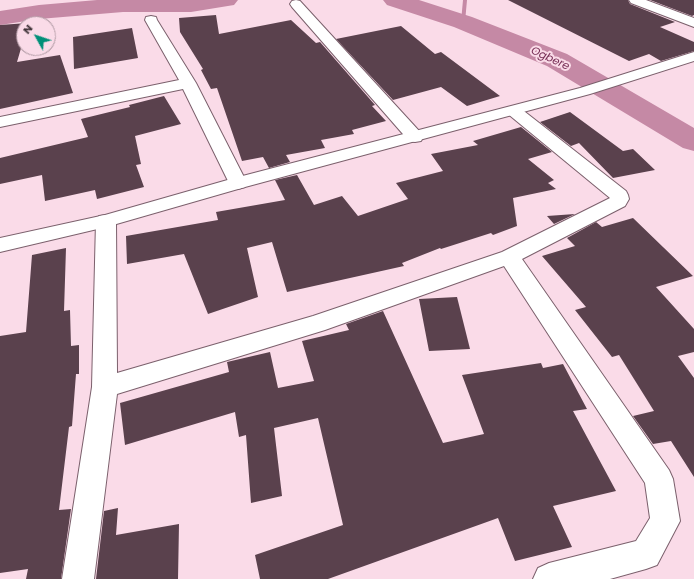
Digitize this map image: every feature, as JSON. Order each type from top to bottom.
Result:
[{"type":"street","points":[[635,0],[694,23]]},
{"type":"street","points":[[296,4],[415,137]]},
{"type":"street","points":[[151,20],[188,83],[238,183]]},
{"type":"street","points":[[0,246],[106,221],[238,183],[585,91],[694,56]]},
{"type":"street","points":[[0,122],[188,83]]},
{"type":"street","points":[[105,388],[317,324],[509,257],[618,202],[620,199],[619,195],[514,110]]},
{"type":"street","points":[[78,579],[105,388],[106,221]]},
{"type":"street","points":[[509,257],[659,479],[665,521],[646,554],[549,579]]},
{"type":"building","points":[[508,0],[628,0],[630,4],[675,22],[660,27],[694,42],[694,51],[661,61],[649,54],[629,61]]},
{"type":"building","points":[[650,0],[694,0],[694,15],[692,16]]},
{"type":"building","points":[[216,15],[219,34],[291,20],[316,43],[320,42],[375,105],[372,106],[386,121],[352,130],[354,134],[321,140],[325,148],[286,155],[290,162],[269,168],[263,157],[242,161],[217,88],[211,89],[201,70],[203,69],[180,32],[179,18]]},
{"type":"building","points":[[16,24],[16,56],[19,56],[17,62],[60,55],[73,93],[0,109],[0,25]]},
{"type":"building","points":[[401,26],[435,54],[441,52],[500,96],[467,106],[441,87],[393,100],[336,39]]},
{"type":"building","points":[[132,28],[138,58],[74,69],[73,37]]},
{"type":"building","points":[[164,96],[181,124],[135,136],[141,164],[136,165],[144,187],[97,199],[95,190],[45,201],[42,175],[0,184],[0,158],[88,137],[81,119],[130,107],[129,105]]},
{"type":"building","points":[[570,112],[623,151],[633,149],[655,170],[613,178],[579,143],[571,146],[540,122]]},
{"type":"building","points":[[521,127],[552,152],[528,159],[554,180],[548,183],[556,189],[513,198],[517,226],[493,235],[491,233],[441,249],[440,248],[402,263],[404,266],[287,292],[272,242],[247,248],[258,297],[208,314],[184,254],[127,264],[126,236],[218,220],[216,212],[285,200],[275,180],[297,175],[314,205],[342,196],[358,216],[408,199],[396,183],[443,171],[431,154],[478,145],[473,141]]},
{"type":"building","points":[[575,214],[554,224],[547,216]]},
{"type":"building","points":[[633,218],[693,276],[656,287],[694,329],[694,352],[678,356],[694,378],[694,477],[671,441],[653,444],[633,416],[654,411],[619,355],[612,357],[575,310],[586,307],[542,256],[575,246],[567,238],[596,222],[602,227]]},
{"type":"building","points":[[66,248],[64,311],[70,310],[71,346],[79,345],[79,374],[76,374],[72,426],[69,427],[59,510],[71,509],[61,579],[26,579],[28,569],[0,573],[0,336],[26,332],[32,255]]},
{"type":"building","points":[[457,297],[470,349],[429,351],[419,299]]},
{"type":"building","points":[[383,311],[443,443],[484,434],[462,375],[541,363],[543,368],[563,364],[587,409],[573,411],[616,491],[553,506],[572,547],[515,561],[498,518],[328,579],[260,579],[255,555],[343,525],[318,418],[274,428],[282,496],[251,503],[246,435],[239,437],[235,412],[125,445],[120,403],[229,372],[227,362],[270,352],[278,388],[314,381],[302,341],[349,330],[346,324]]},
{"type":"building","points":[[118,508],[116,535],[179,524],[178,579],[96,579],[104,511]]},
{"type":"waterway","name":"Ogbere","points":[[0,18],[39,12],[123,5],[191,5],[226,0]]},
{"type":"waterway","name":"Ogbere","points":[[395,0],[463,22],[557,60],[694,141]]},
{"type":"waterway","points":[[463,22],[465,0]]}]
